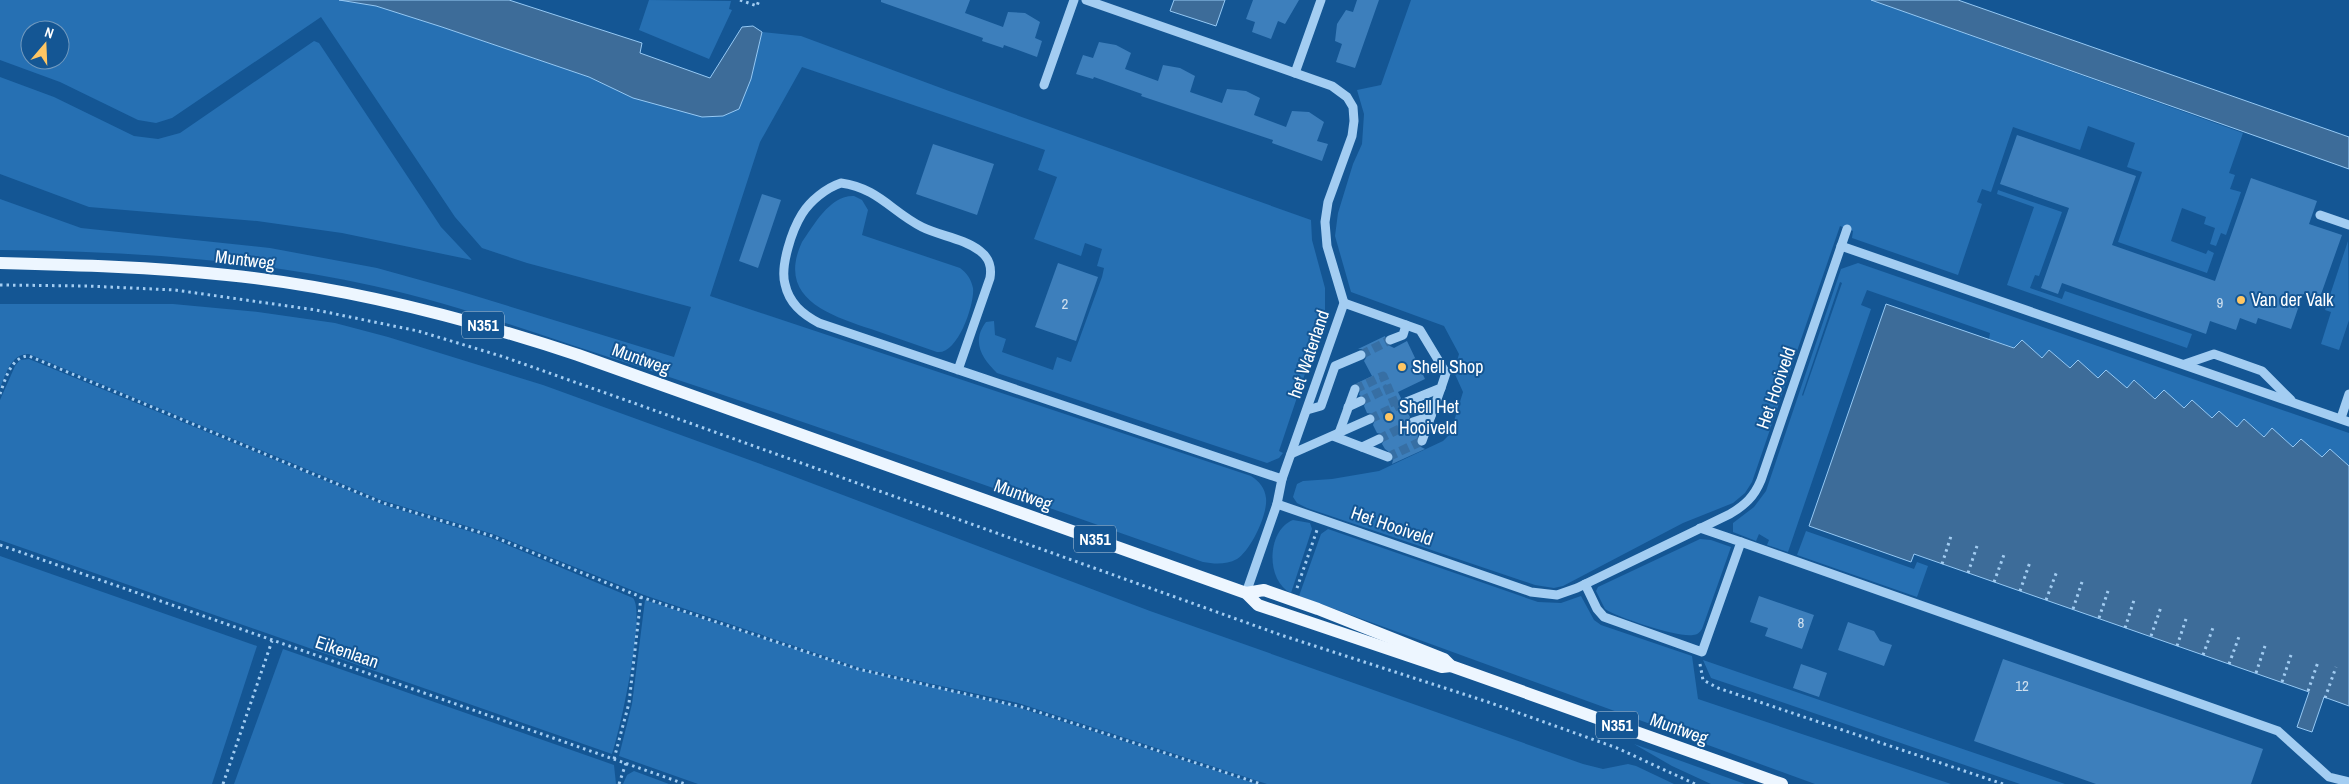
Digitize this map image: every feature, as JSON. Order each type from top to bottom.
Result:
[{"type":"main road","name":"Muntweg","points":[[0,263],[120,266],[228,274],[343,292],[467,320],[578,355],[1246,593],[1258,606],[1442,667],[1451,666],[1782,784]]},
{"type":"street","points":[[1044,85],[1074,0]]},
{"type":"street","name":"het Waterland","points":[[1086,0],[1337,88],[1347,97],[1353,107],[1354,129],[1328,202],[1325,222],[1327,246],[1344,303],[1282,479],[1277,504]]},
{"type":"street","points":[[1295,73],[1321,0]]},
{"type":"street","points":[[958,370],[990,278],[991,269],[986,257],[971,245],[920,226],[877,194],[863,188],[841,183],[820,195],[801,214],[784,267],[784,283],[797,308],[819,323],[958,370],[1282,479]]},
{"type":"street","points":[[2320,214],[2349,225]]},
{"type":"street","name":"Het Hooiveld","points":[[1277,504],[1531,592],[1557,595],[1585,584],[1743,506],[1758,489],[1847,229]]},
{"type":"street","points":[[1841,246],[2345,420],[2349,394]]},
{"type":"street","points":[[1344,303],[1420,330],[1446,373],[1422,441]]},
{"type":"street","points":[[1390,340],[1403,335],[1406,325]]},
{"type":"street","points":[[2185,364],[2214,354],[2262,371],[2292,401]]},
{"type":"street","points":[[1307,410],[1321,406],[1335,366],[1361,355]]},
{"type":"street","points":[[1404,403],[1441,388]]},
{"type":"street","points":[[1336,435],[1355,389]]},
{"type":"street","points":[[1348,407],[1361,401]]},
{"type":"street","points":[[1414,422],[1431,416]]},
{"type":"street","points":[[1291,454],[1370,419]]},
{"type":"street","points":[[1336,435],[1388,458]]},
{"type":"street","points":[[1362,447],[1379,439]]},
{"type":"street","points":[[1246,593],[1277,504]]},
{"type":"street","points":[[1700,528],[2278,731],[2329,777],[2349,782]]},
{"type":"street","points":[[1585,584],[1597,609],[1604,617],[1702,652],[1740,542]]},
{"type":"path","points":[[740,0],[757,6],[759,0]]},
{"type":"path","points":[[0,285],[175,290],[316,310],[418,331],[504,357],[1281,636],[1488,702],[1590,738],[1654,764],[1695,784]]},
{"type":"path","points":[[0,394],[14,363],[18,358],[29,356],[383,503],[492,536],[642,597],[858,669],[1026,708],[1261,784]]},
{"type":"path","points":[[1295,594],[1319,526]]},
{"type":"path","points":[[1942,564],[1952,533]]},
{"type":"path","points":[[1968,573],[1978,543]]},
{"type":"path","name":"Eikenlaan","points":[[0,545],[685,784]]},
{"type":"path","points":[[1994,582],[2005,552]]},
{"type":"path","points":[[2020,591],[2030,562]]},
{"type":"path","points":[[2046,600],[2057,571]]},
{"type":"path","points":[[2073,609],[2083,579]]},
{"type":"path","points":[[2099,618],[2109,588]]},
{"type":"path","points":[[614,759],[631,691],[642,597]]},
{"type":"path","points":[[2125,628],[2135,597]]},
{"type":"path","points":[[2151,636],[2161,607]]},
{"type":"path","points":[[2177,646],[2187,616]]},
{"type":"path","points":[[2203,655],[2214,625]]},
{"type":"path","points":[[2229,664],[2240,634]]},
{"type":"path","points":[[223,784],[272,641]]},
{"type":"path","points":[[2256,673],[2266,643]]},
{"type":"path","points":[[2282,682],[2292,652]]},
{"type":"path","points":[[1700,659],[1700,670],[1704,680],[1718,688],[2003,784]]},
{"type":"path","points":[[2308,691],[2318,662]]},
{"type":"path","points":[[2325,698],[2336,667]]},
{"type":"path","points":[[620,784],[626,763]]},
{"type":"shaded area","points":[[0,0],[339,0],[376,6],[442,27],[589,77],[633,98],[751,79],[762,32],[801,36],[949,91],[1311,220],[1312,240],[1325,288],[1325,314],[1279,451],[1283,453],[1279,458],[1267,463],[997,373],[987,362],[980,349],[979,336],[986,322],[994,321],[995,335],[1006,339],[1002,352],[1053,370],[1057,357],[1071,362],[1102,277],[1104,268],[1097,266],[1102,249],[1085,243],[1081,256],[1034,239],[1057,177],[1038,170],[1045,150],[802,67],[760,142],[710,296],[1251,476],[1261,485],[1266,498],[1264,513],[1253,540],[1248,548],[1233,561],[1220,564],[1203,562],[710,390],[408,294],[328,277],[235,263],[94,252],[0,250],[0,199],[81,228],[270,248],[377,268],[456,290],[674,357],[691,307],[527,263],[482,248],[455,217],[321,17],[172,118],[156,123],[138,120],[60,82],[27,70],[70,70],[70,20],[20,20],[20,67],[0,60]]},
{"type":"shaded area","points":[[339,0],[509,0],[642,43],[640,53],[710,78],[742,27],[753,26],[762,32],[751,79],[739,109],[723,116],[702,117],[633,98],[589,77],[442,27],[376,6]]},
{"type":"shaded area","points":[[649,0],[731,1],[729,9],[732,10],[709,59],[639,30]]},
{"type":"shaded area","points":[[1174,0],[1225,0],[1216,26],[1170,11]]},
{"type":"shaded area","points":[[1411,0],[1871,0],[2243,133],[2229,173],[2235,175],[2230,189],[2241,192],[2226,235],[2221,233],[2216,246],[2210,244],[2215,228],[2204,224],[2206,217],[2182,208],[2171,241],[2206,254],[2208,250],[2214,253],[2207,273],[2118,242],[2142,172],[2127,167],[2135,143],[2088,126],[2080,150],[2013,127],[1991,192],[1982,189],[1977,202],[1982,204],[1958,275],[1852,238],[1853,231],[1840,226],[1752,482],[1745,493],[1733,503],[1683,523],[1563,586],[1554,588],[1535,585],[1307,508],[1297,503],[1293,497],[1297,484],[1303,481],[1332,479],[1379,471],[1443,441],[1450,434],[1463,392],[1454,372],[1459,354],[1444,326],[1351,292],[1335,236],[1338,213],[1353,164],[1362,144],[1364,114],[1357,90],[1381,85]]},
{"type":"shaded area","points":[[1871,0],[1958,0],[2349,137],[2349,169]]},
{"type":"shaded area","points":[[314,41],[319,43],[441,227],[472,260],[342,233],[257,221],[89,207],[0,174],[0,77],[54,97],[134,136],[158,139],[180,133]]},
{"type":"shaded area","points":[[1998,190],[2062,212],[2039,276],[2035,275],[2030,288],[2062,299],[2065,291],[2192,334],[2187,348],[2007,285],[2034,207],[1997,194]]},
{"type":"shaded area","points":[[854,196],[862,200],[868,210],[862,235],[960,268],[968,276],[973,288],[973,295],[968,316],[958,337],[945,351],[937,352],[855,324],[824,310],[811,301],[801,290],[796,277],[796,261],[802,242],[817,220],[830,206],[837,200]]},
{"type":"shaded area","points":[[2348,241],[2349,320],[2339,350],[2321,344],[2331,312],[2325,310]]},
{"type":"shaded area","points":[[1858,263],[2349,433],[2349,466],[2330,449],[2322,458],[2301,439],[2293,447],[2272,429],[2265,437],[2244,419],[2237,427],[2212,419],[2192,400],[2184,408],[2156,399],[2135,380],[2127,389],[2106,370],[2098,378],[2078,360],[2070,368],[2049,350],[2042,358],[2022,340],[2015,348],[1989,339],[1990,333],[1867,290],[1861,305],[1871,309],[1788,552],[1767,545],[1769,540],[1759,534],[1756,541],[1733,532],[1733,523],[1754,507],[1766,491],[1841,269]],"holes":[[[1840,282],[1842,283],[1803,396]]]},
{"type":"shaded area","points":[[0,304],[173,304],[258,312],[335,323],[388,337],[543,385],[774,469],[1150,611],[1583,764],[1603,769],[1628,764],[1674,784],[1267,784],[1018,703],[860,668],[644,595],[493,534],[381,500],[29,354],[18,357],[13,361],[0,388]]},
{"type":"shaded area","points":[[1886,304],[2014,348],[2022,340],[2042,358],[2049,350],[2070,368],[2078,360],[2098,378],[2106,370],[2127,388],[2134,380],[2155,399],[2164,390],[2184,408],[2192,400],[2212,418],[2219,411],[2237,427],[2244,419],[2264,437],[2272,428],[2293,447],[2301,439],[2322,457],[2330,449],[2349,466],[2349,706],[2324,697],[2312,732],[2297,727],[2309,692],[1914,554],[1911,562],[1809,526]]},
{"type":"shaded area","points":[[29,359],[384,505],[491,538],[633,598],[636,608],[634,648],[626,698],[612,754],[0,540],[0,400],[15,366],[20,360]]},
{"type":"shaded area","points":[[1293,520],[1310,523],[1312,529],[1291,593],[1283,587],[1277,578],[1273,567],[1272,555],[1278,534],[1284,525]]},
{"type":"shaded area","points":[[1328,529],[1538,602],[1561,603],[1581,596],[1594,620],[1601,625],[1692,656],[1698,699],[1951,784],[1815,784],[1299,596],[1321,534]]},
{"type":"shaded area","points":[[1806,531],[1914,569],[1917,562],[1928,566],[1917,597],[1797,555]]},
{"type":"shaded area","points":[[1700,539],[1711,540],[1731,547],[1702,629],[1698,633],[1686,635],[1662,630],[1621,617],[1605,609],[1596,591],[1598,587]]},
{"type":"shaded area","points":[[0,556],[257,646],[212,784],[0,784]]},
{"type":"shaded area","points":[[645,600],[859,670],[1017,707],[1257,784],[698,784],[619,756],[632,704]]},
{"type":"shaded area","points":[[283,649],[614,765],[616,784],[234,784]]},
{"type":"shaded area","points":[[1703,660],[2065,784],[2020,784],[1711,678]]},
{"type":"shaded area","points":[[1634,744],[1745,784],[1711,784],[1672,766]]},
{"type":"shaded area","points":[[634,771],[669,784],[623,784],[627,775]]},
{"type":"building","points":[[881,0],[970,0],[965,13],[1003,27],[1008,12],[1025,13],[1040,22],[1035,38],[1042,41],[1037,57],[1004,45],[1003,48],[982,41],[983,38],[881,2]]},
{"type":"building","points":[[1253,0],[1299,0],[1285,24],[1278,21],[1271,39],[1252,32],[1255,22],[1246,19]]},
{"type":"building","points":[[1357,0],[1379,0],[1355,68],[1336,62],[1342,44],[1335,41],[1337,24],[1346,10],[1353,12]]},
{"type":"building","points":[[1099,42],[1116,45],[1131,53],[1125,69],[1158,81],[1163,65],[1180,68],[1195,76],[1190,92],[1222,103],[1227,89],[1246,91],[1260,98],[1254,115],[1286,127],[1292,111],[1309,112],[1324,122],[1317,141],[1328,144],[1322,161],[1272,143],[1273,140],[1141,96],[1142,94],[1094,77],[1093,79],[1076,74],[1083,55],[1093,58]]},
{"type":"building","points":[[2017,135],[2136,176],[2112,245],[2215,281],[2251,178],[2317,201],[2309,224],[2342,235],[2319,300],[2303,294],[2291,329],[2258,318],[2256,324],[2240,318],[2236,330],[2210,321],[2206,334],[2062,283],[2058,294],[2041,288],[2069,208],[2000,184]]},
{"type":"building","points":[[933,144],[994,164],[977,215],[916,194]]},
{"type":"building","points":[[762,194],[781,200],[758,268],[739,261]]},
{"type":"building","points":[[1058,263],[1098,277],[1076,341],[1035,327]]},
{"type":"building","points":[[1385,336],[1386,344],[1394,348],[1407,341],[1425,379],[1398,392],[1401,398],[1398,406],[1406,409],[1410,417],[1407,424],[1415,428],[1418,434],[1417,445],[1425,449],[1392,464],[1394,456],[1382,444],[1385,437],[1377,433],[1373,425],[1376,417],[1373,414],[1367,413],[1364,406],[1367,399],[1359,395],[1361,388],[1357,383],[1372,376],[1364,361],[1367,352],[1358,349]]},
{"type":"building","points":[[1759,596],[1814,615],[1802,649],[1765,636],[1768,628],[1750,622]]},
{"type":"building","points":[[1848,622],[1874,631],[1880,641],[1892,645],[1884,666],[1838,650]]},
{"type":"building","points":[[2003,659],[2263,749],[2251,784],[2096,784],[1974,741]]},
{"type":"building","points":[[1801,664],[1827,673],[1819,697],[1793,688]]},
{"type":"tunnel","points":[[1361,355],[1390,340]]},
{"type":"tunnel","points":[[1355,389],[1383,376],[1396,407]]},
{"type":"tunnel","points":[[1361,401],[1388,388]]},
{"type":"tunnel","points":[[1370,419],[1401,404]]},
{"type":"tunnel","points":[[1379,439],[1413,422]]},
{"type":"tunnel","points":[[1388,457],[1422,441]]},
{"type":"place","name":"Van der Valk","points":[[2241,300]]},
{"type":"place","name":"Shell Shop","points":[[1402,367]]},
{"type":"place","name":"Shell Het Hooiveld","points":[[1389,417]]}]
